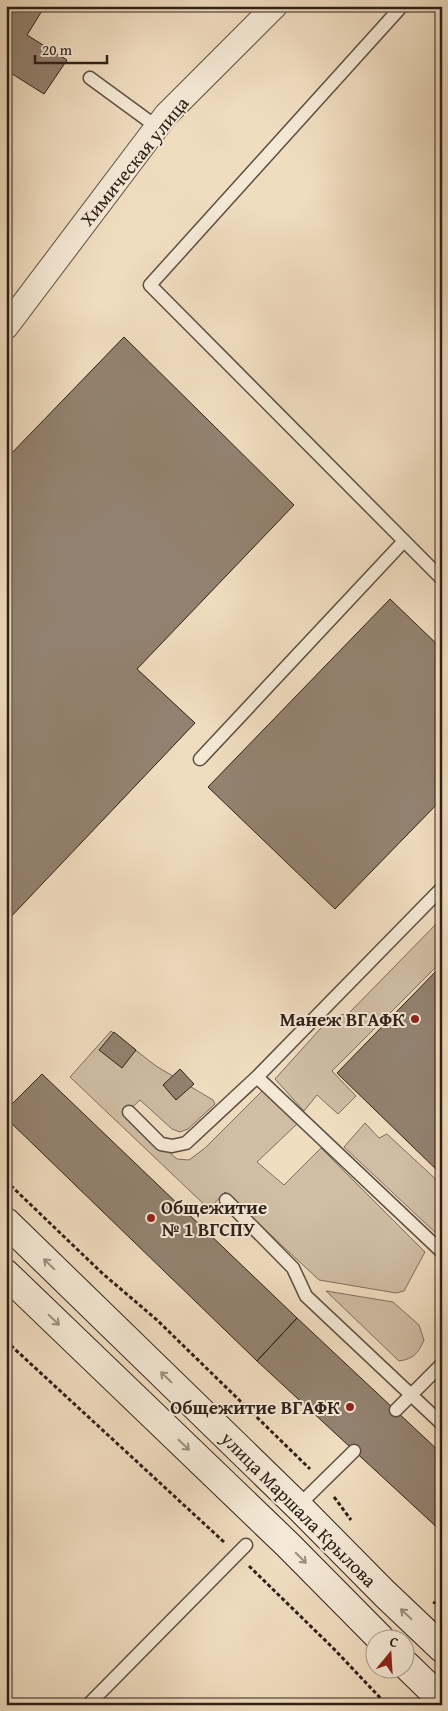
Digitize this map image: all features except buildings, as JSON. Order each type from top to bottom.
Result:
[{"type":"main road","name":"улица Маршала Крылова","points":[[6,1222],[298,1506],[385,1594],[438,1642]]},
{"type":"main road","name":"улица Маршала Крылова","points":[[6,1274],[282,1539],[370,1628]]},
{"type":"main road","points":[[416,1672],[432,1680],[442,1676]]},
{"type":"main road","points":[[416,1675],[442,1700]]},
{"type":"street","name":"Химическая улица","points":[[6,327],[166,115],[275,6]]},
{"type":"lane","points":[[402,6],[150,285],[442,579]]},
{"type":"lane","points":[[90,78],[156,127]]},
{"type":"lane","points":[[200,759],[404,541]]},
{"type":"lane","points":[[128,1112],[162,1144],[172,1146],[186,1143],[257,1077],[442,888]]},
{"type":"lane","points":[[257,1077],[442,1252]]},
{"type":"lane","points":[[226,1200],[293,1268],[306,1296],[442,1424]]},
{"type":"lane","points":[[396,1410],[442,1364]]},
{"type":"lane","points":[[298,1506],[354,1451]]},
{"type":"lane","points":[[88,1705],[242,1550]]},
{"type":"path","points":[[6,1181],[102,1273],[158,1320],[323,1481],[351,1520]]},
{"type":"path","points":[[6,1341],[242,1550],[387,1705]]},
{"type":"shaded area","points":[[442,918],[442,961],[332,1071],[356,1096],[338,1114],[317,1095],[304,1111],[275,1079],[330,1018],[349,1013]]},
{"type":"shaded area","points":[[111,1031],[156,1066],[213,1100],[215,1104],[188,1129],[180,1132],[172,1129],[140,1100],[125,1114],[177,1159],[189,1160],[205,1148],[262,1091],[297,1124],[257,1162],[284,1185],[321,1148],[425,1252],[404,1291],[396,1293],[319,1280],[225,1192],[209,1209],[70,1077]]},
{"type":"shaded area","points":[[365,1123],[379,1138],[387,1134],[442,1185],[442,1235],[440,1237],[344,1147]]},
{"type":"shaded area","points":[[326,1291],[393,1302],[419,1325],[424,1340],[420,1348],[412,1357],[399,1361]]},
{"type":"place","name":"Манеж ВГАФК","points":[[415,1019]]},
{"type":"place","name":"Общежитие № 1 ВГСПУ","points":[[151,1218]]},
{"type":"place","name":"Общежитие ВГАФК","points":[[350,1407]]}]
